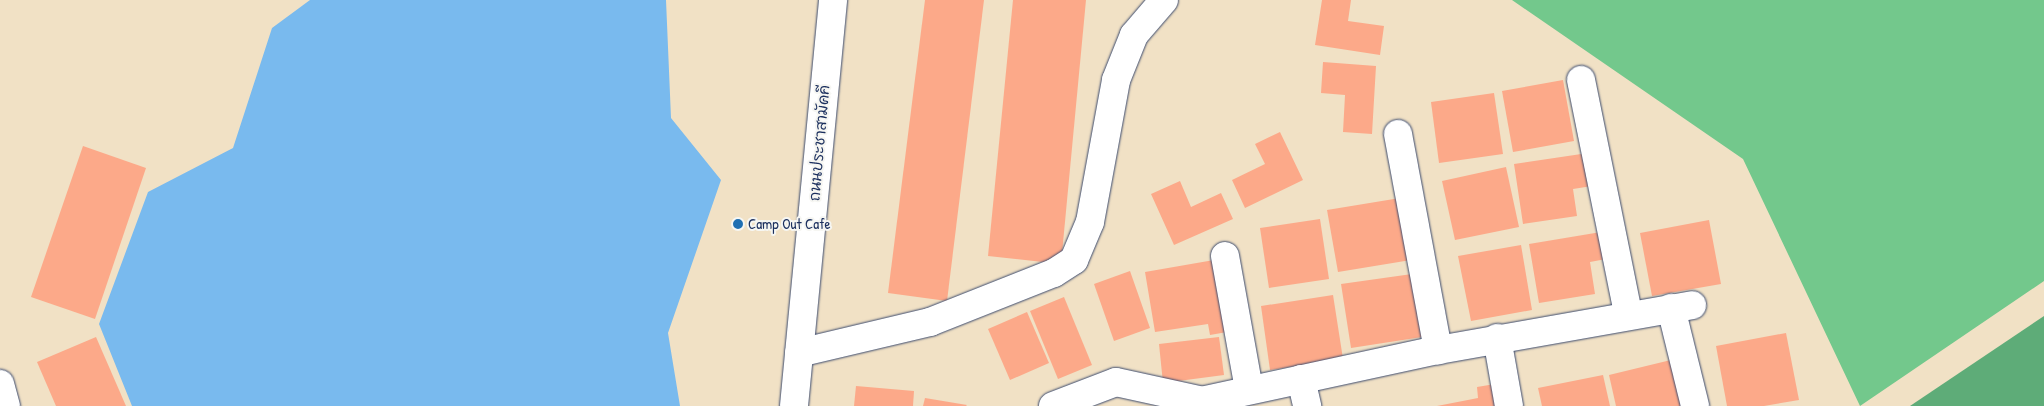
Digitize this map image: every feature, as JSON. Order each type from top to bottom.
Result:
[{"type":"street","name":"ถนนประชาสามัคคี","points":[[794,406],[833,0]]},
{"type":"street","points":[[799,353],[930,322],[1054,273],[1074,260],[1090,222],[1116,80],[1134,35],[1164,0]]},
{"type":"street","points":[[1581,80],[1628,314]]},
{"type":"street","points":[[1398,134],[1438,350]]},
{"type":"street","points":[[1225,256],[1249,390]]},
{"type":"street","points":[[1053,406],[1116,382],[1196,403],[1249,390],[1497,338],[1681,306],[1695,406]]},
{"type":"street","points":[[1497,338],[1509,406]]},
{"type":"street","points":[[1301,379],[1307,406]]},
{"type":"street","points":[[0,384],[6,406]]},
{"type":"green space","points":[[1512,0],[2044,0],[2044,281],[1860,406],[1743,159]]},
{"type":"green space","points":[[2044,316],[2044,406],[1910,406]]},
{"type":"water","points":[[310,0],[666,0],[671,118],[721,180],[668,333],[680,406],[132,406],[99,324],[148,192],[233,148],[272,28]]},
{"type":"building","points":[[925,0],[984,0],[947,301],[888,293]]},
{"type":"building","points":[[1013,0],[1086,0],[1061,264],[988,256]]},
{"type":"building","points":[[1322,0],[1351,0],[1348,21],[1384,26],[1380,55],[1315,45]]},
{"type":"building","points":[[1323,62],[1376,66],[1372,134],[1343,132],[1345,95],[1321,93]]},
{"type":"building","points":[[1563,80],[1574,141],[1513,152],[1502,91]]},
{"type":"building","points":[[1494,93],[1503,154],[1439,163],[1431,102]]},
{"type":"building","points":[[1280,132],[1303,180],[1245,208],[1232,180],[1265,164],[1255,144]]},
{"type":"building","points":[[83,146],[146,168],[95,319],[31,297]]},
{"type":"building","points":[[1588,153],[1592,186],[1573,189],[1577,216],[1523,224],[1514,164]]},
{"type":"building","points":[[1506,167],[1519,227],[1455,240],[1442,181]]},
{"type":"building","points":[[1180,181],[1191,207],[1221,193],[1233,219],[1174,245],[1151,194]]},
{"type":"building","points":[[1400,198],[1411,260],[1338,272],[1327,210]]},
{"type":"building","points":[[1320,219],[1329,279],[1269,288],[1260,228]]},
{"type":"building","points":[[1709,220],[1721,284],[1652,296],[1640,233]]},
{"type":"building","points":[[1601,232],[1606,259],[1590,262],[1595,294],[1539,303],[1529,244]]},
{"type":"building","points":[[1521,245],[1532,310],[1471,321],[1458,256]]},
{"type":"building","points":[[1214,260],[1227,332],[1210,335],[1208,324],[1155,332],[1145,272]]},
{"type":"building","points":[[1130,271],[1150,328],[1114,341],[1094,284]]},
{"type":"building","points":[[1412,274],[1422,337],[1351,348],[1341,284]]},
{"type":"building","points":[[1333,295],[1343,359],[1270,370],[1261,306]]},
{"type":"building","points":[[1064,297],[1092,365],[1058,379],[1030,311]]},
{"type":"building","points":[[1027,312],[1049,363],[1010,380],[988,329]]},
{"type":"building","points":[[1786,333],[1799,400],[1764,406],[1727,406],[1716,346]]},
{"type":"building","points":[[96,337],[126,406],[56,406],[37,362]]},
{"type":"building","points":[[1219,337],[1224,375],[1163,383],[1159,344]]},
{"type":"building","points":[[1675,359],[1687,406],[1616,406],[1609,375]]},
{"type":"building","points":[[1603,375],[1610,406],[1542,406],[1538,388]]},
{"type":"building","points":[[1495,384],[1498,406],[1437,406],[1478,398],[1477,387]]},
{"type":"building","points":[[856,386],[914,391],[913,406],[854,406]]},
{"type":"building","points":[[925,398],[967,405],[923,406]]},
{"type":"place","name":"Camp Out Cafe","points":[[738,224]]}]
